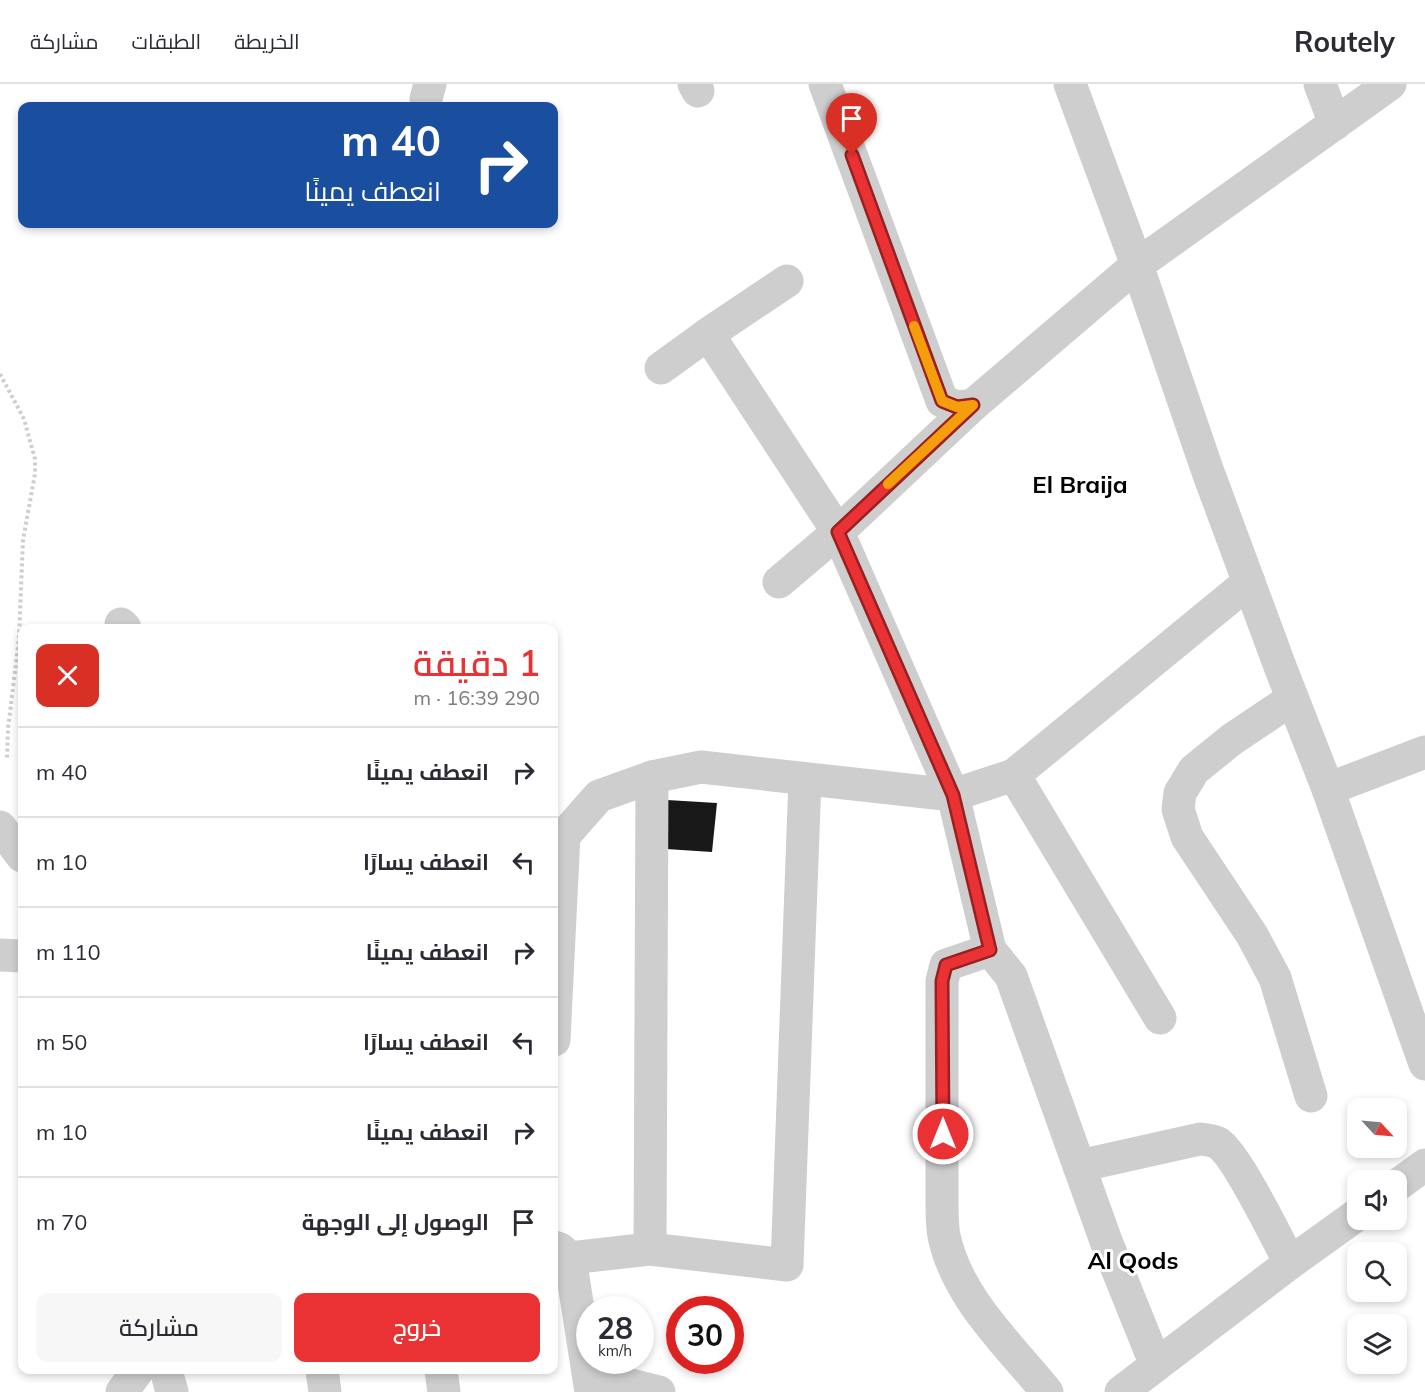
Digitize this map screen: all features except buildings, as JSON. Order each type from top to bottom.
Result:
[{"type":"street","points":[[825,84],[942,401],[957,407],[973,405]]},
{"type":"street","points":[[1070,84],[1137,265],[1208,471],[1328,789],[1425,1064]]},
{"type":"street","points":[[1320,84],[1335,124]]},
{"type":"street","points":[[779,582],[838,532],[973,405],[1137,265],[1390,84]]},
{"type":"street","points":[[661,368],[787,280]]},
{"type":"street","points":[[708,333],[838,532],[953,795],[990,950],[1011,976],[1106,1241],[1156,1365]]},
{"type":"street","points":[[558,881],[559,841],[599,796],[652,777],[701,767],[953,795],[1014,775],[1249,582]]},
{"type":"street","points":[[1293,699],[1231,740],[1194,770],[1180,793],[1178,809],[1187,837],[1252,935],[1275,978],[1311,1096]]},
{"type":"street","points":[[1328,789],[1425,752]]},
{"type":"street","points":[[1014,775],[1160,1018]]},
{"type":"street","points":[[650,1249],[652,777]]},
{"type":"street","points":[[659,1392],[590,1384],[562,1252],[650,1249],[787,1265],[805,778]]},
{"type":"street","points":[[0,827],[18,851]]},
{"type":"street","points":[[990,950],[946,965],[942,981],[944,1236],[953,1264],[972,1301],[1047,1392]]},
{"type":"street","points":[[0,955],[18,956]]},
{"type":"street","points":[[1079,1166],[1200,1139],[1219,1143],[1227,1150],[1290,1263]]},
{"type":"street","points":[[1407,1178],[1425,1165]]},
{"type":"street","points":[[1121,1392],[1347,1222]]},
{"type":"street","points":[[122,1392],[135,1374]]},
{"type":"street","points":[[167,1374],[172,1392]]},
{"type":"street","points":[[323,1374],[325,1392]]},
{"type":"street","points":[[442,1374],[444,1392]]},
{"type":"path","points":[[0,374],[24,420],[35,459],[36,474],[23,540],[20,624]]},
{"type":"path","points":[[7,759],[9,718],[18,646]]},
{"type":"slow traffic","points":[[888,484],[973,405],[957,407],[942,401],[914,326]]},
{"type":"district","name":"El Braija","points":[[1080,484]]},
{"type":"district","name":"Al Qods","points":[[1133,1260]]},
{"type":"route","points":[[852,155],[942,401],[957,407],[973,405],[838,532],[953,795],[990,950],[946,965],[942,981],[943,1134]]}]
